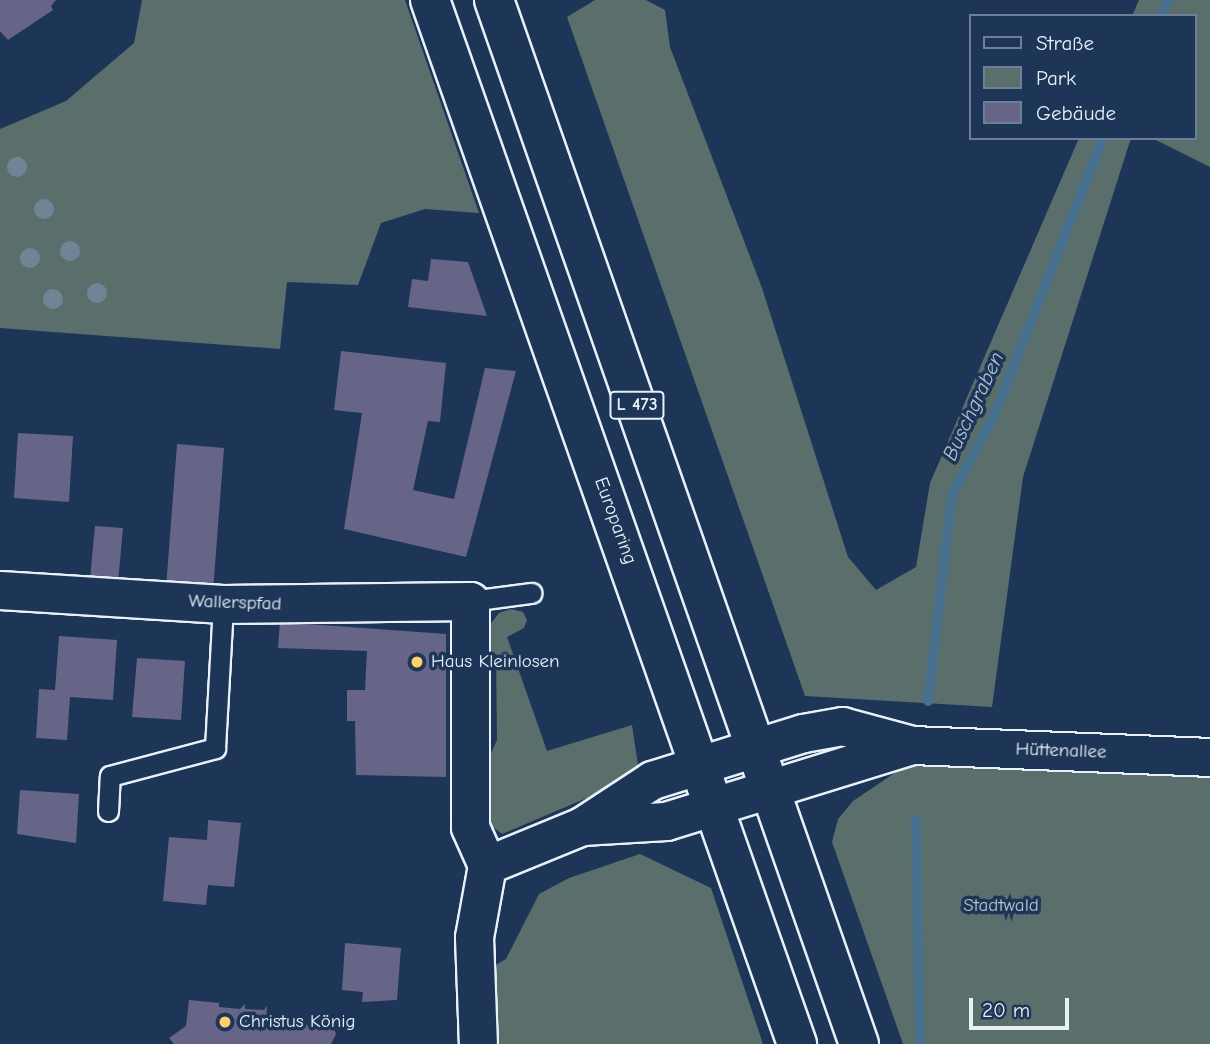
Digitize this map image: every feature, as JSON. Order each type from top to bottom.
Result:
[{"type":"main road","name":"Europaring","points":[[430,0],[797,1044]]},
{"type":"main road","name":"L 473","points":[[494,0],[859,1044]]},
{"type":"street","name":"Wallerspfad","points":[[0,590],[223,604],[470,601]]},
{"type":"street","points":[[470,601],[470,827],[487,865],[474,937],[478,1044]]},
{"type":"street","name":"Hüttenallee","points":[[582,826],[652,780],[757,747],[842,726],[912,745],[1210,757]]},
{"type":"street","name":"Hüttenallee","points":[[582,826],[643,825],[715,807],[912,745]]},
{"type":"street","points":[[487,865],[582,826]]},
{"type":"lane","points":[[470,601],[531,593]]},
{"type":"lane","points":[[108,811],[110,776],[215,748],[223,604]]},
{"type":"green space","points":[[142,0],[405,0],[479,213],[425,209],[381,223],[358,285],[287,282],[280,349],[0,328],[0,129],[66,101],[134,43]]},
{"type":"green space","points":[[595,0],[646,0],[665,10],[670,47],[762,288],[848,557],[876,590],[916,567],[930,483],[1078,140],[1130,140],[1023,477],[992,707],[805,696],[567,17]]},
{"type":"green space","points":[[1139,0],[1210,0],[1210,167],[1156,140],[1196,140],[1196,14],[1133,14]]},
{"type":"green space","points":[[511,609],[523,612],[527,620],[524,628],[507,637],[547,751],[632,725],[638,765],[615,786],[502,834],[489,824],[488,760],[497,740],[496,654],[486,652],[486,630],[499,613]]},
{"type":"green space","name":"Stadtwald","points":[[908,764],[1210,777],[1210,1044],[903,1044],[832,842],[838,819],[853,801]]},
{"type":"green space","points":[[640,854],[711,888],[763,1044],[493,1044],[490,968],[506,959],[539,894],[569,878]]},
{"type":"building","points":[[0,0],[56,0],[51,6],[53,10],[8,40],[0,31]]},
{"type":"building","points":[[431,259],[468,262],[487,316],[408,307],[412,279],[428,281]]},
{"type":"building","points":[[341,351],[446,363],[440,422],[428,421],[413,490],[454,499],[485,368],[516,371],[466,557],[344,529],[362,413],[334,410]]},
{"type":"building","points":[[18,433],[73,436],[69,502],[14,498]]},
{"type":"building","points":[[177,444],[224,448],[213,591],[166,588]]},
{"type":"building","points":[[95,526],[123,528],[118,582],[90,579]]},
{"type":"building","points":[[280,622],[446,634],[446,777],[356,775],[355,721],[347,721],[347,690],[365,690],[367,651],[278,648]]},
{"type":"building","points":[[59,636],[117,640],[113,700],[70,697],[67,740],[36,738],[39,689],[55,690]]},
{"type":"building","points":[[137,658],[185,661],[181,720],[132,717]]},
{"type":"building","points":[[20,790],[79,794],[76,843],[17,834]]},
{"type":"building","points":[[208,820],[241,823],[234,887],[208,885],[206,905],[163,901],[169,837],[207,840]]},
{"type":"building","points":[[345,943],[401,948],[397,1000],[362,1002],[363,992],[342,990]]},
{"type":"building","name":"Christus König","points":[[189,1000],[219,1003],[219,1007],[240,1009],[245,1004],[245,1009],[264,1010],[267,1006],[266,1025],[282,1026],[283,1021],[287,1026],[305,1028],[306,1023],[309,1028],[327,1029],[332,1024],[336,1034],[331,1044],[174,1044],[169,1038],[186,1026]]},
{"type":"waterway","name":"Buschgraben","points":[[1162,14],[1168,0]]},
{"type":"waterway","name":"Buschgraben","points":[[928,701],[952,494],[994,416],[1102,140]]},
{"type":"waterway","name":"Buschgraben","points":[[916,821],[920,1044]]},
{"type":"place","name":"Haus Kleinlosen","points":[[417,662]]},
{"type":"place","name":"Christus König","points":[[225,1022]]}]
